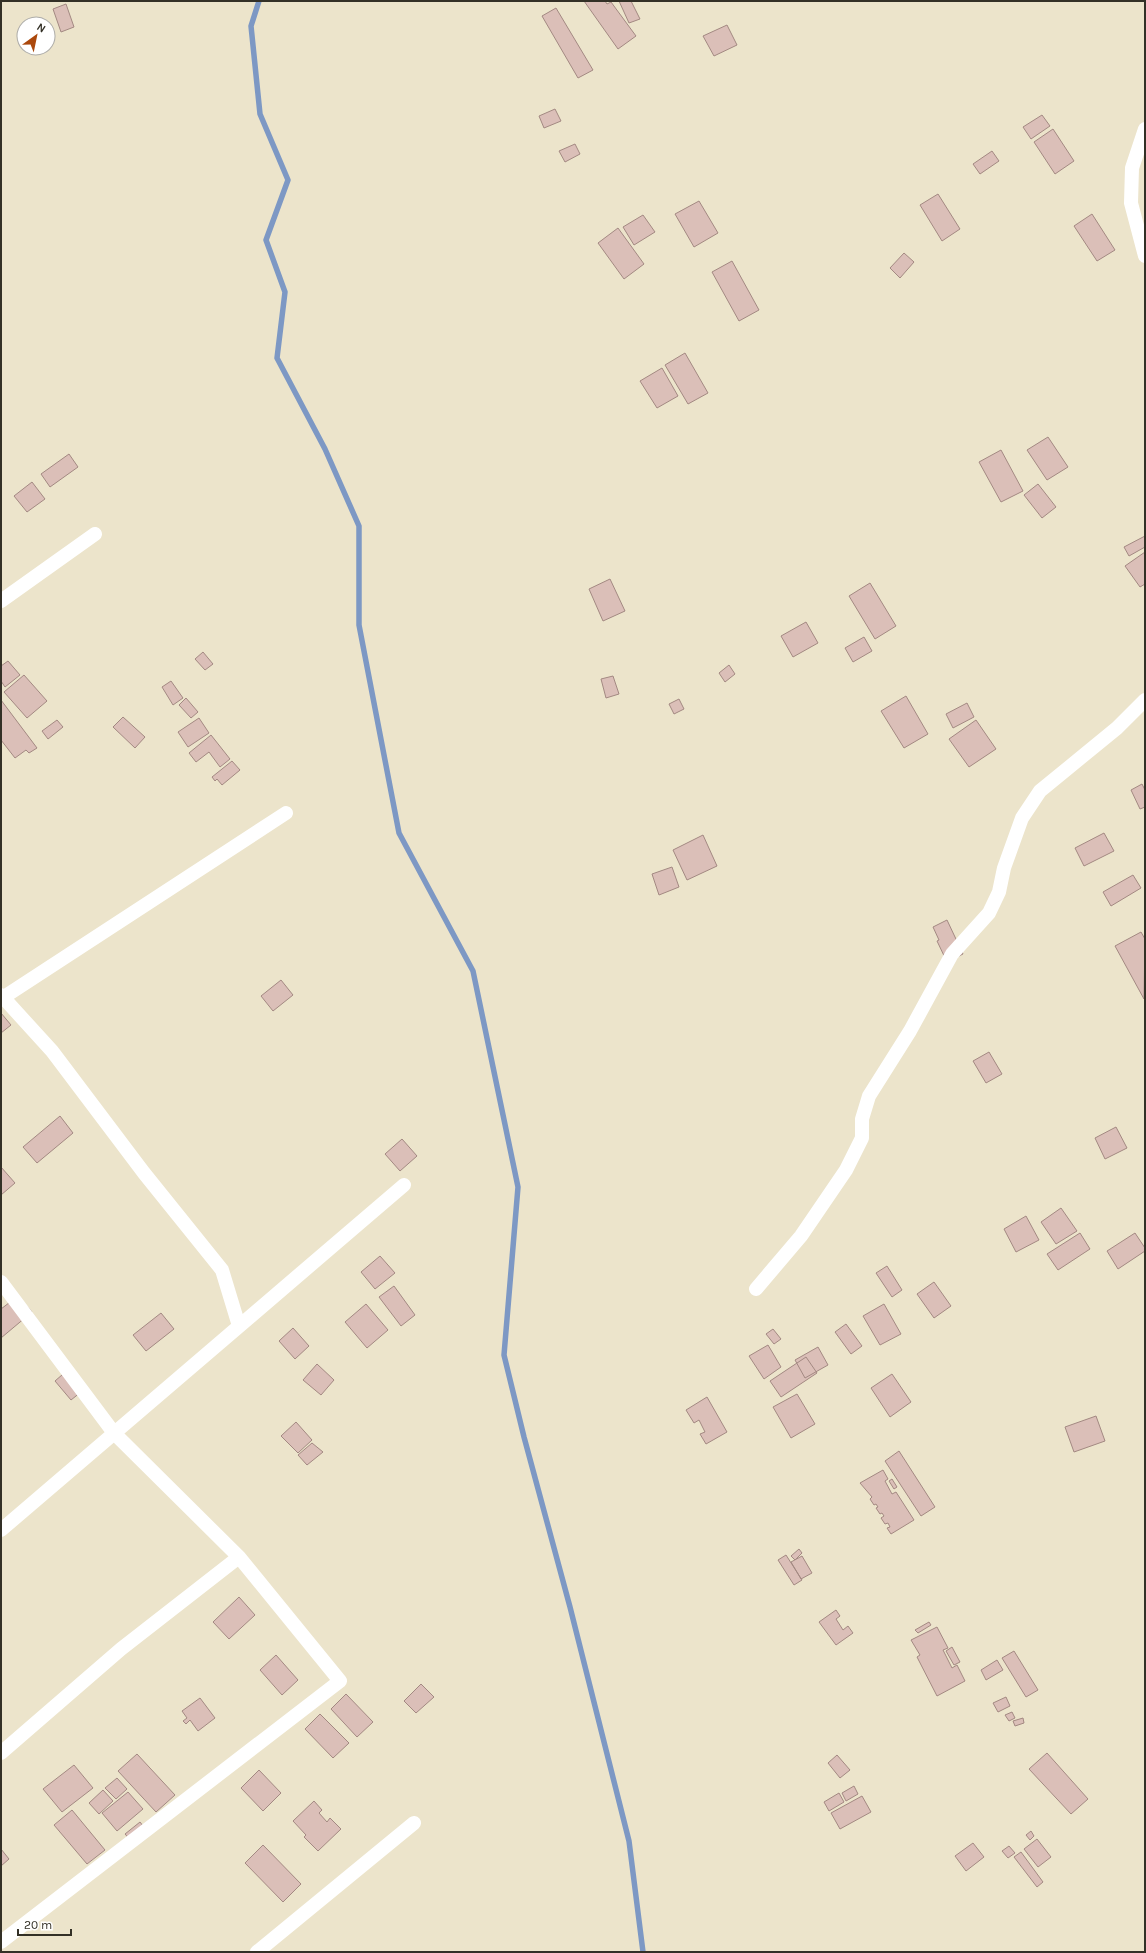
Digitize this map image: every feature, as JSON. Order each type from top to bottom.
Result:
[{"type":"street","points":[[1145,129],[1132,168],[1131,203],[1145,256]]},
{"type":"street","points":[[1,601],[95,534]]},
{"type":"street","points":[[756,1289],[800,1236],[846,1170],[862,1138],[862,1119],[869,1096],[910,1031],[952,954],[989,913],[999,892],[1004,868],[1022,818],[1040,791],[1118,728],[1145,700]]},
{"type":"street","points":[[239,1326],[222,1270],[144,1173],[52,1051],[2,997],[286,812]]},
{"type":"street","points":[[1,1530],[404,1185]]},
{"type":"street","points":[[1,1282],[114,1433],[239,1557],[340,1681],[1,1942]]},
{"type":"street","points":[[1,1753],[121,1649],[239,1557]]},
{"type":"street","points":[[257,1952],[414,1823]]},
{"type":"building","points":[[584,1],[605,1],[607,4],[611,2],[636,36],[618,49]]},
{"type":"building","points":[[619,1],[631,1],[640,19],[629,23]]},
{"type":"building","points":[[66,4],[74,27],[61,32],[53,9]]},
{"type":"building","points":[[556,8],[593,70],[578,78],[542,16]]},
{"type":"building","points":[[727,25],[737,45],[714,56],[703,36]]},
{"type":"building","points":[[555,109],[561,121],[544,128],[539,116]]},
{"type":"building","points":[[1042,115],[1050,126],[1031,139],[1023,127]]},
{"type":"building","points":[[1053,129],[1074,161],[1055,174],[1034,142]]},
{"type":"building","points":[[575,144],[580,154],[565,162],[559,151]]},
{"type":"building","points":[[992,151],[999,161],[980,174],[973,164]]},
{"type":"building","points":[[938,194],[960,229],[942,241],[920,205]]},
{"type":"building","points":[[699,201],[718,233],[694,247],[675,214]]},
{"type":"building","points":[[1092,214],[1115,250],[1097,261],[1074,226]]},
{"type":"building","points":[[643,215],[655,232],[634,245],[623,227]]},
{"type":"building","points":[[618,228],[644,264],[624,279],[598,243]]},
{"type":"building","points":[[904,253],[914,262],[900,278],[890,268]]},
{"type":"building","points":[[732,261],[759,310],[739,321],[712,272]]},
{"type":"building","points":[[685,353],[708,393],[688,404],[665,365]]},
{"type":"building","points":[[662,368],[678,396],[657,408],[640,381]]},
{"type":"building","points":[[1048,437],[1068,467],[1047,480],[1027,450]]},
{"type":"building","points":[[1001,450],[1023,491],[1001,502],[979,462]]},
{"type":"building","points":[[69,454],[78,467],[50,487],[41,474]]},
{"type":"building","points":[[32,482],[45,499],[27,512],[14,496]]},
{"type":"building","points":[[1038,484],[1056,507],[1042,518],[1024,495]]},
{"type":"building","points":[[1145,536],[1145,547],[1129,556],[1124,547]]},
{"type":"building","points":[[1145,552],[1145,584],[1140,587],[1125,566]]},
{"type":"building","points":[[610,579],[625,611],[603,621],[589,589]]},
{"type":"building","points":[[870,583],[896,626],[875,639],[849,596]]},
{"type":"building","points":[[806,622],[818,643],[793,657],[781,636]]},
{"type":"building","points":[[864,637],[872,651],[853,662],[845,648]]},
{"type":"building","points":[[203,652],[213,664],[205,670],[195,659]]},
{"type":"building","points":[[8,661],[20,675],[5,687],[1,681],[1,666]]},
{"type":"building","points":[[729,665],[735,674],[725,682],[719,673]]},
{"type":"building","points":[[24,675],[47,701],[27,718],[4,692]]},
{"type":"building","points":[[613,676],[619,694],[606,698],[601,679]]},
{"type":"building","points":[[171,681],[183,698],[173,705],[162,687]]},
{"type":"building","points":[[906,696],[928,734],[904,748],[881,711]]},
{"type":"building","points":[[186,698],[198,712],[191,718],[179,705]]},
{"type":"building","points":[[679,699],[684,709],[674,714],[669,704]]},
{"type":"building","points":[[1,700],[37,748],[29,753],[26,750],[15,758],[1,740]]},
{"type":"building","points":[[967,703],[974,717],[953,728],[946,714]]},
{"type":"building","points":[[123,717],[145,737],[135,748],[113,727]]},
{"type":"building","points":[[199,718],[209,733],[188,747],[178,732]]},
{"type":"building","points":[[57,720],[63,727],[48,739],[42,731]]},
{"type":"building","points":[[976,720],[996,749],[969,767],[949,739]]},
{"type":"building","points":[[211,735],[230,759],[220,767],[209,752],[196,762],[189,753]]},
{"type":"building","points":[[232,761],[240,770],[222,785],[217,779],[215,781],[212,777]]},
{"type":"building","points":[[1142,784],[1145,790],[1145,807],[1140,809],[1131,790]]},
{"type":"building","points":[[1104,833],[1114,851],[1084,866],[1075,848]]},
{"type":"building","points":[[703,835],[717,866],[687,880],[673,850]]},
{"type":"building","points":[[672,867],[679,887],[659,895],[652,874]]},
{"type":"building","points":[[1133,875],[1141,888],[1111,906],[1103,892]]},
{"type":"building","points":[[947,920],[963,954],[947,962],[937,941],[939,940],[933,927]]},
{"type":"building","points":[[1141,932],[1145,939],[1144,999],[1115,946]]},
{"type":"building","points":[[281,980],[293,995],[273,1011],[261,996]]},
{"type":"building","points":[[1,1013],[11,1025],[1,1033]]},
{"type":"building","points":[[989,1052],[1002,1074],[986,1083],[973,1061]]},
{"type":"building","points":[[60,1116],[73,1133],[37,1163],[23,1147]]},
{"type":"building","points":[[1116,1127],[1127,1148],[1105,1159],[1095,1138]]},
{"type":"building","points":[[402,1139],[417,1156],[400,1171],[385,1154]]},
{"type":"building","points":[[1,1167],[15,1183],[1,1195]]},
{"type":"building","points":[[1061,1208],[1077,1231],[1056,1244],[1041,1222]]},
{"type":"building","points":[[1026,1216],[1039,1240],[1016,1252],[1004,1229]]},
{"type":"building","points":[[1080,1233],[1090,1249],[1058,1270],[1047,1254]]},
{"type":"building","points":[[1135,1233],[1145,1248],[1145,1251],[1118,1269],[1107,1251]]},
{"type":"building","points":[[380,1256],[395,1273],[375,1289],[361,1272]]},
{"type":"building","points":[[887,1266],[902,1290],[892,1297],[876,1273]]},
{"type":"building","points":[[934,1282],[951,1306],[934,1318],[917,1294]]},
{"type":"building","points":[[394,1286],[415,1315],[401,1326],[379,1297]]},
{"type":"building","points":[[18,1296],[32,1312],[1,1338],[1,1309]]},
{"type":"building","points":[[366,1304],[388,1330],[367,1348],[345,1322]]},
{"type":"building","points":[[884,1304],[901,1334],[880,1345],[863,1316]]},
{"type":"building","points":[[161,1313],[174,1329],[146,1351],[133,1335]]},
{"type":"building","points":[[846,1324],[862,1346],[851,1354],[835,1332]]},
{"type":"building","points":[[293,1328],[309,1346],[295,1359],[279,1341]]},
{"type":"building","points":[[773,1329],[781,1339],[774,1344],[766,1334]]},
{"type":"building","points":[[768,1345],[781,1367],[764,1379],[749,1356]]},
{"type":"building","points":[[818,1347],[828,1365],[805,1378],[795,1360]]},
{"type":"building","points":[[806,1357],[817,1373],[781,1397],[770,1381]]},
{"type":"building","points":[[317,1364],[334,1380],[321,1395],[303,1380]]},
{"type":"building","points":[[70,1368],[86,1388],[71,1400],[55,1381]]},
{"type":"building","points":[[892,1374],[911,1402],[890,1417],[871,1388]]},
{"type":"building","points":[[797,1394],[815,1424],[791,1438],[773,1407]]},
{"type":"building","points":[[707,1397],[727,1432],[706,1444],[700,1434],[705,1432],[699,1420],[694,1423],[686,1410]]},
{"type":"building","points":[[1096,1416],[1105,1441],[1074,1452],[1065,1427]]},
{"type":"building","points":[[296,1422],[312,1440],[298,1453],[281,1436]]},
{"type":"building","points":[[312,1443],[323,1452],[307,1465],[298,1455]]},
{"type":"building","points":[[899,1451],[935,1507],[921,1516],[885,1461]]},
{"type":"building","points":[[883,1470],[888,1479],[885,1481],[892,1494],[896,1492],[914,1520],[891,1534],[887,1528],[890,1527],[888,1523],[885,1524],[881,1518],[884,1516],[882,1513],[880,1514],[876,1508],[878,1507],[876,1504],[874,1505],[870,1499],[872,1497],[860,1483]]},
{"type":"building","points":[[892,1479],[897,1487],[894,1489],[889,1481]]},
{"type":"building","points":[[799,1549],[802,1553],[795,1560],[791,1556]]},
{"type":"building","points":[[786,1555],[802,1580],[794,1585],[778,1560]]},
{"type":"building","points":[[802,1556],[812,1573],[801,1579],[791,1562]]},
{"type":"building","points":[[239,1597],[255,1615],[229,1639],[213,1622]]},
{"type":"building","points":[[836,1610],[840,1616],[836,1619],[843,1630],[848,1626],[853,1633],[836,1645],[819,1622]]},
{"type":"building","points":[[929,1622],[931,1625],[918,1633],[915,1630]]},
{"type":"building","points":[[937,1627],[948,1648],[943,1650],[952,1668],[957,1665],[965,1681],[937,1696],[917,1657],[920,1655],[911,1640]]},
{"type":"building","points":[[952,1647],[960,1662],[954,1665],[946,1651]]},
{"type":"building","points":[[1014,1651],[1038,1690],[1026,1697],[1002,1658]]},
{"type":"building","points":[[276,1655],[298,1680],[282,1695],[260,1670]]},
{"type":"building","points":[[997,1660],[1003,1670],[986,1680],[981,1670]]},
{"type":"building","points":[[421,1684],[434,1697],[416,1713],[404,1701]]},
{"type":"building","points":[[346,1694],[373,1722],[357,1737],[331,1709]]},
{"type":"building","points":[[1006,1697],[1010,1706],[998,1712],[993,1703]]},
{"type":"building","points":[[200,1698],[215,1718],[198,1731],[190,1720],[186,1724],[183,1721],[187,1718],[182,1711]]},
{"type":"building","points":[[1012,1712],[1015,1718],[1009,1721],[1005,1715]]},
{"type":"building","points":[[320,1714],[349,1743],[333,1758],[305,1729]]},
{"type":"building","points":[[1023,1718],[1024,1723],[1015,1726],[1013,1721]]},
{"type":"building","points":[[1047,1753],[1088,1799],[1071,1814],[1029,1769]]},
{"type":"building","points":[[137,1754],[175,1795],[156,1812],[118,1771]]},
{"type":"building","points":[[837,1755],[850,1770],[840,1778],[828,1763]]},
{"type":"building","points":[[74,1765],[93,1788],[62,1812],[43,1789]]},
{"type":"building","points":[[259,1770],[281,1793],[263,1811],[241,1788]]},
{"type":"building","points":[[117,1778],[127,1789],[116,1799],[105,1788]]},
{"type":"building","points":[[854,1786],[858,1794],[846,1801],[842,1793]]},
{"type":"building","points":[[103,1790],[113,1801],[99,1814],[89,1803]]},
{"type":"building","points":[[128,1792],[143,1809],[117,1831],[102,1813]]},
{"type":"building","points":[[839,1793],[844,1802],[829,1811],[824,1802]]},
{"type":"building","points":[[862,1796],[871,1812],[840,1829],[831,1813]]},
{"type":"building","points":[[314,1801],[322,1810],[319,1813],[327,1822],[330,1818],[341,1829],[318,1851],[304,1837],[306,1835],[293,1821]]},
{"type":"building","points":[[72,1810],[105,1850],[87,1864],[54,1825]]},
{"type":"building","points":[[140,1822],[147,1831],[133,1843],[125,1834]]},
{"type":"building","points":[[1031,1831],[1034,1836],[1030,1840],[1026,1835]]},
{"type":"building","points":[[1037,1839],[1051,1857],[1038,1867],[1024,1849]]},
{"type":"building","points":[[973,1843],[984,1857],[966,1871],[955,1856]]},
{"type":"building","points":[[263,1845],[301,1884],[283,1902],[245,1863]]},
{"type":"building","points":[[1009,1846],[1015,1853],[1008,1858],[1002,1851]]},
{"type":"building","points":[[1,1849],[9,1859],[1,1866]]},
{"type":"building","points":[[1021,1852],[1043,1882],[1037,1887],[1014,1857]]},
{"type":"waterway","points":[[259,1],[251,26],[260,114],[288,180],[266,240],[285,292],[277,358],[325,449],[359,526],[359,625],[399,833],[473,971],[518,1187],[504,1355],[629,1841],[643,1952]]}]
